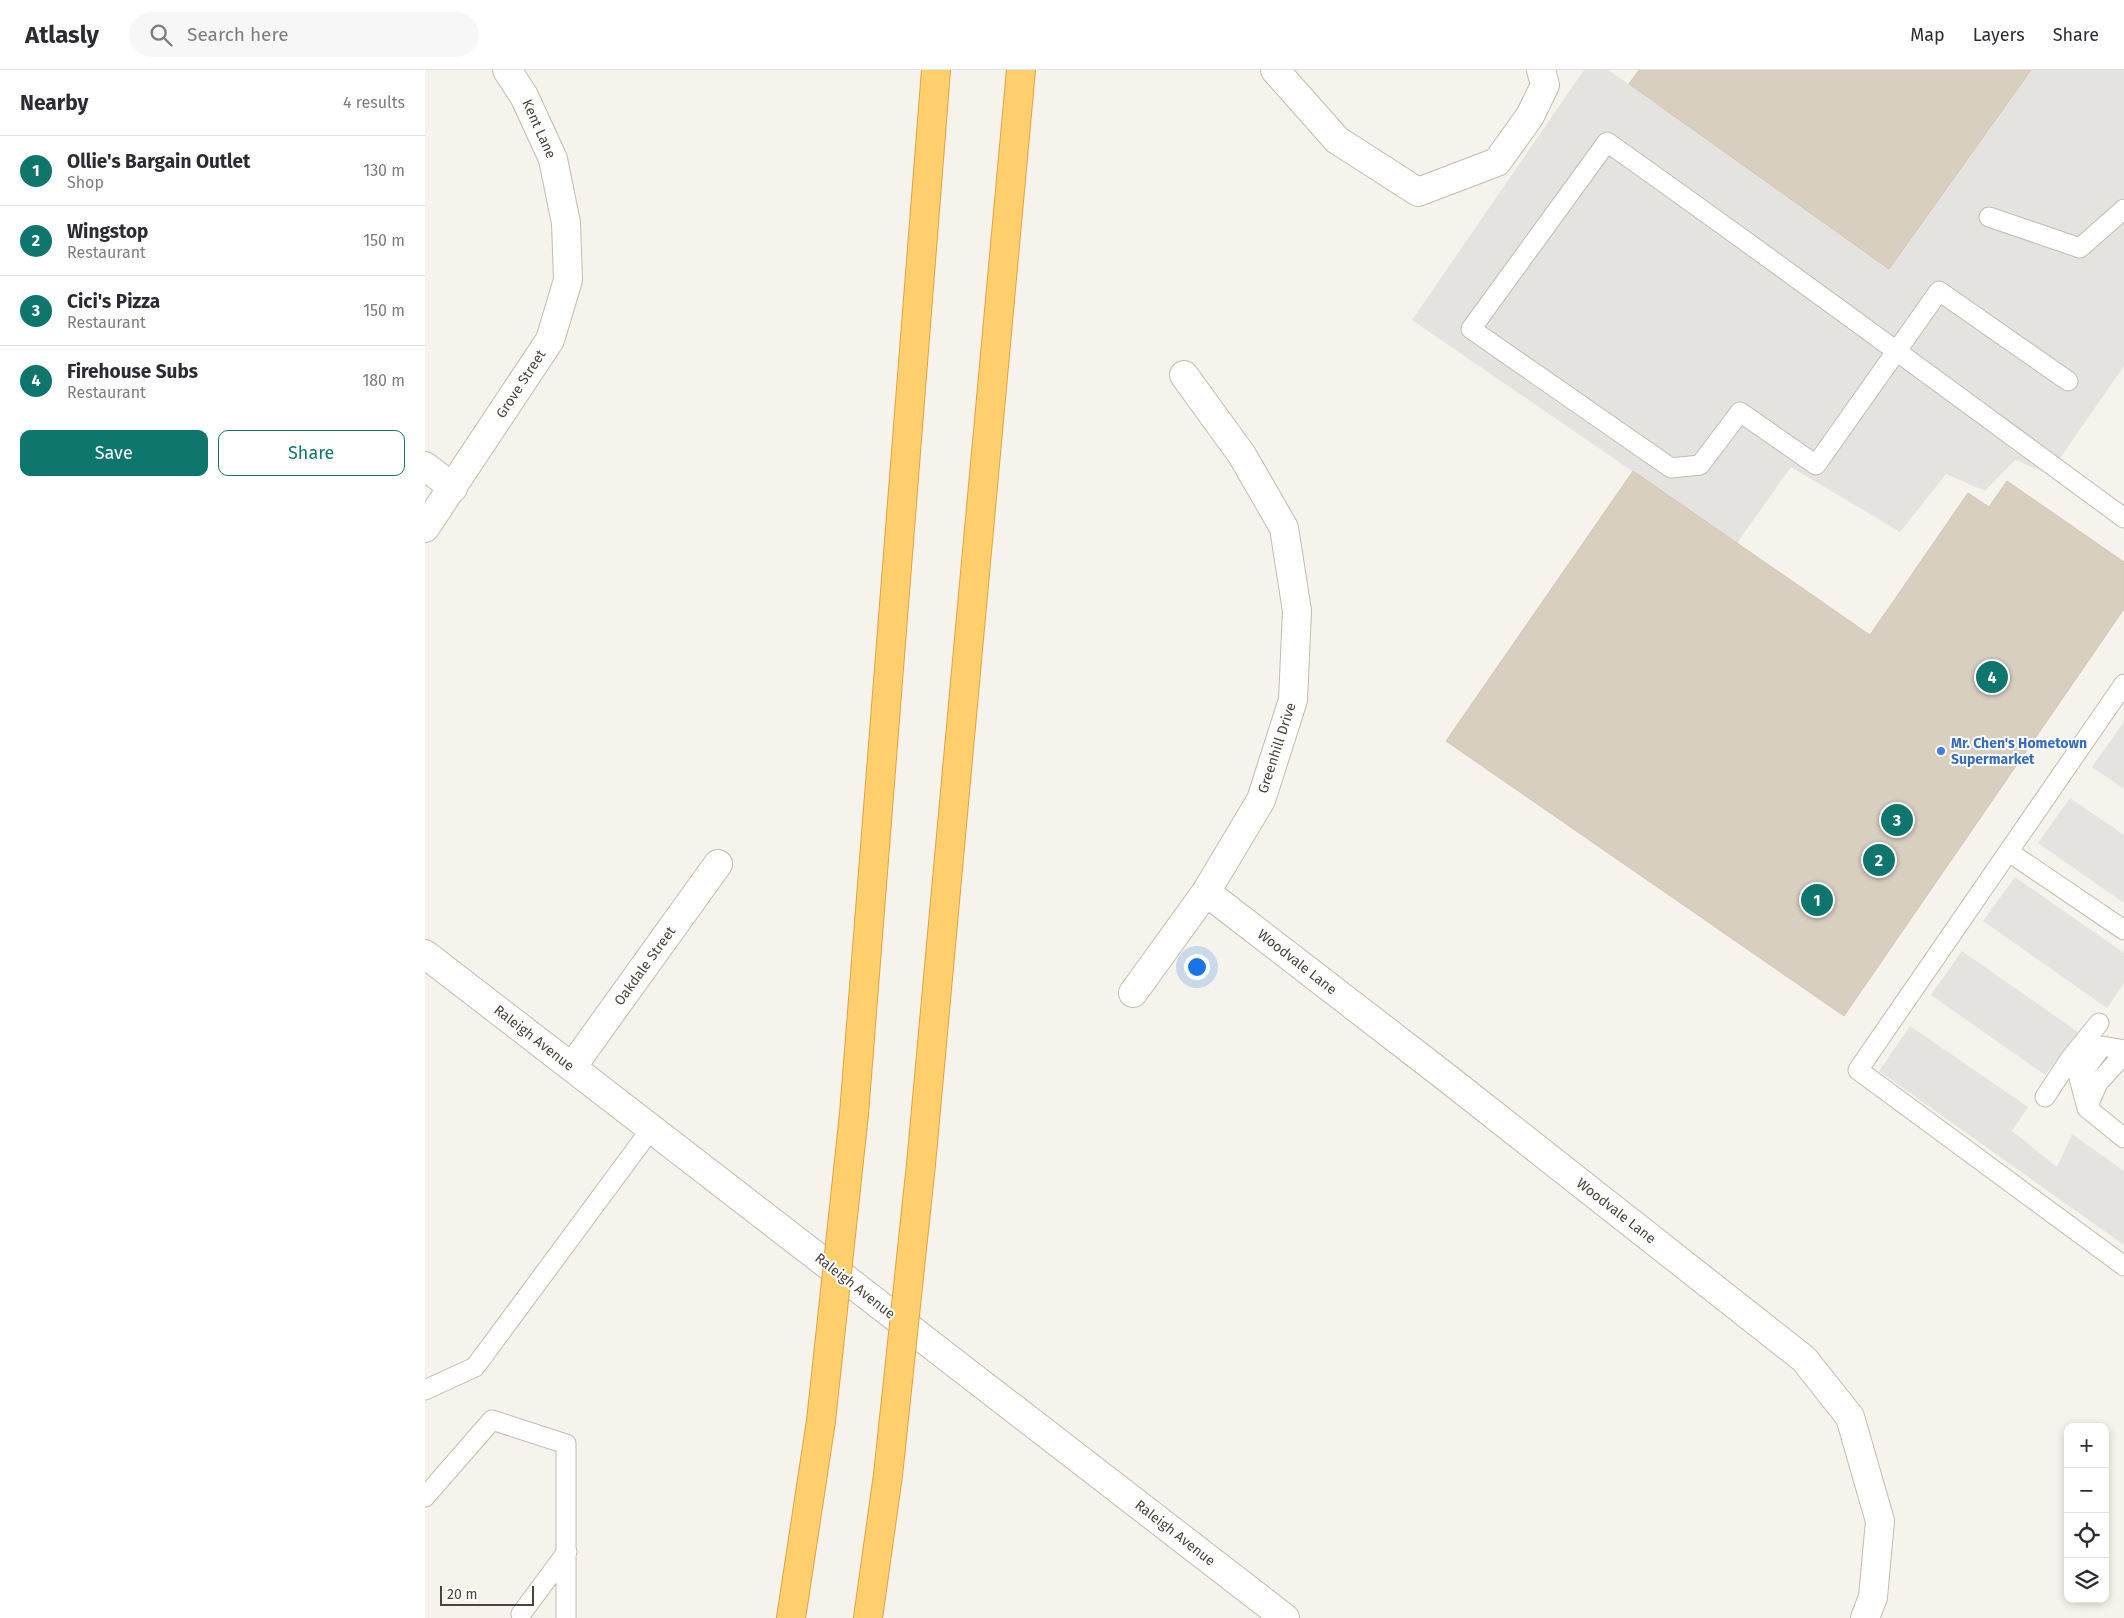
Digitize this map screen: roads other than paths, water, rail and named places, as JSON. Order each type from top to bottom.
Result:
[{"type":"highway","points":[[791,1618],[821,1420],[854,1114],[936,70]]},
{"type":"highway","points":[[868,1618],[888,1475],[921,1164],[1021,70]]},
{"type":"street","name":"Kent Lane","points":[[507,70],[524,96],[553,159],[566,223]]},
{"type":"street","points":[[1275,70],[1337,140],[1418,192],[1497,162],[1530,116],[1545,85],[1541,70]]},
{"type":"street","name":"Grove Street","points":[[425,528],[550,340],[568,280],[566,223]]},
{"type":"street","name":"Greenhill Drive","points":[[1133,993],[1206,892],[1261,800],[1293,700],[1297,611],[1284,528],[1243,455],[1184,375]]},
{"type":"street","points":[[425,466],[453,488]]},
{"type":"street","name":"Oakdale Street","points":[[572,1067],[718,864]]},
{"type":"street","name":"Woodvale Lane","points":[[1206,892],[1804,1359],[1850,1417],[1879,1520],[1873,1597],[1865,1618]]},
{"type":"street","name":"Raleigh Avenue","points":[[425,954],[1276,1615]]},
{"type":"lane","points":[[2068,381],[1939,291],[1896,351],[1816,465],[1740,412],[1700,466],[1671,468],[1471,329],[1607,142],[1821,294],[1896,351],[2124,518]]},
{"type":"lane","points":[[1989,217],[2080,248],[2124,209]]},
{"type":"lane","points":[[2124,684],[1858,1070],[2124,1266]]},
{"type":"lane","points":[[2009,852],[2124,930]]},
{"type":"lane","points":[[2045,1097],[2070,1059],[2099,1023]]},
{"type":"lane","points":[[2124,1052],[2102,1046],[2079,1078],[2087,1108],[2124,1138]]},
{"type":"lane","points":[[425,1390],[475,1367],[651,1128]]},
{"type":"lane","points":[[425,1497],[492,1420],[566,1444],[566,1618]]},
{"type":"lane","points":[[521,1614],[567,1552]]},
{"type":"place","name":"Firehouse Subs","points":[[1992,677]]},
{"type":"place","name":"Mr. Chen's Hometown Supermarket","points":[[1941,751]]},
{"type":"place","name":"Cici's Pizza","points":[[1897,820]]},
{"type":"place","name":"Wingstop","points":[[1879,860]]},
{"type":"place","name":"Ollie's Bargain Outlet","points":[[1817,900]]}]
